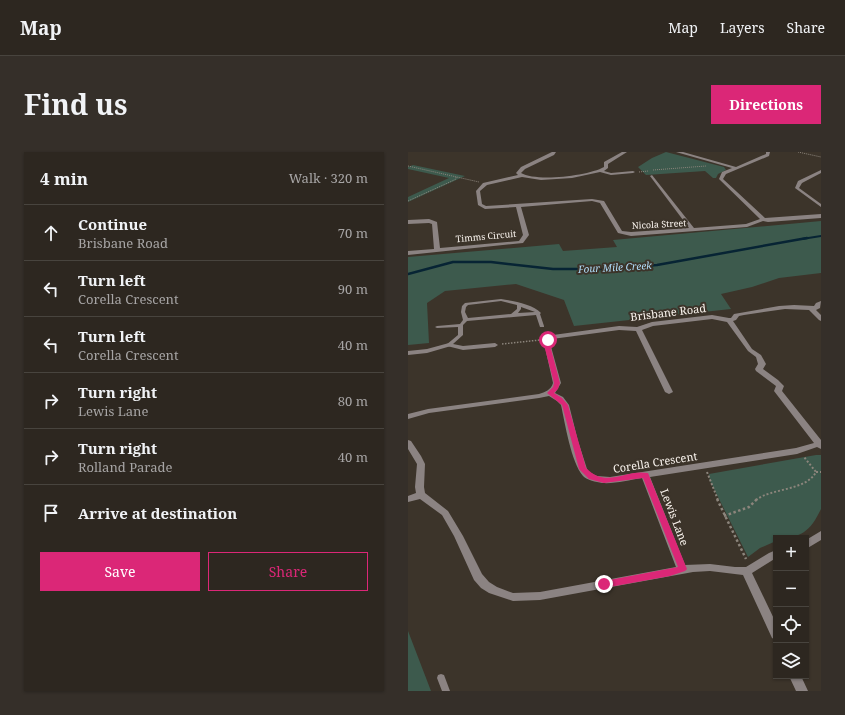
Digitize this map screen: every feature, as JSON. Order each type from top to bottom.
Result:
[{"type":"street","points":[[521,176],[518,173],[523,168],[553,154],[554,152]]},
{"type":"street","points":[[602,172],[606,168],[606,163],[625,152]]},
{"type":"street","points":[[678,152],[736,168]]},
{"type":"street","points":[[763,219],[721,179],[724,173],[768,155],[768,152]]},
{"type":"street","points":[[821,171],[800,182],[797,188],[821,206]]},
{"type":"street","points":[[488,184],[521,176],[537,179],[602,172],[612,174],[634,172]]},
{"type":"street","points":[[652,176],[693,230]]},
{"type":"street","name":"Nicola Street","points":[[488,184],[478,191],[480,205],[485,208],[592,200],[602,202],[620,232],[631,234],[747,225],[763,219],[768,220],[821,216]]},
{"type":"street","name":"Timms Circuit","points":[[408,253],[521,242],[526,236],[518,206]]},
{"type":"street","points":[[408,222],[429,221],[435,223],[437,249]]},
{"type":"street","points":[[820,445],[778,391],[780,386],[775,380],[763,375],[759,369],[762,364],[759,356],[750,350],[729,320],[734,319],[736,315],[743,313],[797,306],[812,309],[817,308],[818,304],[821,303]]},
{"type":"street","points":[[812,309],[821,320]]},
{"type":"street","name":"Brisbane Road","points":[[550,393],[556,387],[557,383],[547,345],[549,338],[560,335],[612,328],[638,329],[652,324],[712,317],[729,320]]},
{"type":"street","points":[[638,329],[669,392]]},
{"type":"street","points":[[408,353],[427,351],[448,345]]},
{"type":"street","points":[[408,417],[428,411],[539,396],[550,393]]},
{"type":"street","name":"Corella Crescent","points":[[550,393],[560,399],[565,405],[582,469],[591,477],[604,480],[797,451],[820,445]]},
{"type":"street","points":[[408,443],[420,459],[422,471],[419,485],[421,495],[444,512],[478,577],[485,585],[502,594],[514,597],[540,596],[682,569],[702,567],[733,572],[746,571],[773,556]]},
{"type":"street","name":"Lewis Lane","points":[[645,475],[682,569]]},
{"type":"street","points":[[408,499],[421,495]]},
{"type":"street","points":[[809,543],[821,535]]},
{"type":"street","points":[[746,571],[773,629]]},
{"type":"street","points":[[796,679],[802,691]]},
{"type":"lane","points":[[466,320],[463,312],[464,306],[467,304],[501,300],[534,309],[539,313],[542,326]]},
{"type":"lane","points":[[513,315],[519,309],[519,304]]},
{"type":"lane","points":[[448,345],[460,335],[461,325],[466,320],[539,313]]},
{"type":"lane","points":[[437,327],[461,325]]},
{"type":"lane","points":[[448,345],[463,348],[495,345]]},
{"type":"lane","points":[[441,678],[446,691]]},
{"type":"path","points":[[798,152],[821,157]]},
{"type":"path","points":[[408,166],[488,184]]},
{"type":"path","points":[[634,172],[660,168],[712,166]]},
{"type":"path","points":[[408,201],[452,181],[456,177]]},
{"type":"path","points":[[495,345],[535,340],[543,341]]},
{"type":"path","points":[[804,456],[816,472]]},
{"type":"path","points":[[704,466],[708,474],[708,480],[724,516],[746,558]]},
{"type":"path","points":[[724,516],[744,509],[761,497],[806,482],[814,476],[816,472]]},
{"type":"path","points":[[816,472],[821,472]]},
{"type":"green space","points":[[666,152],[724,167],[726,170],[718,174],[716,178],[713,178],[705,171],[646,175],[638,167],[652,158]]},
{"type":"green space","points":[[413,165],[465,176],[408,202],[408,197],[449,178],[408,169],[408,167]]},
{"type":"green space","points":[[821,221],[821,273],[779,278],[752,287],[721,294],[731,309],[574,326],[564,300],[516,284],[445,291],[427,303],[429,343],[408,345],[408,257],[559,244],[563,251],[617,247],[613,240]]},
{"type":"green space","points":[[821,455],[821,509],[813,523],[804,532],[798,535],[773,535],[773,542],[760,548],[748,557],[710,481],[709,474]]},
{"type":"green space","points":[[408,631],[431,691],[408,691]]},
{"type":"waterway","name":"Four Mile Creek","points":[[802,239],[821,236]]},
{"type":"waterway","name":"Four Mile Creek","points":[[408,274],[453,262],[491,262],[553,269],[610,269],[657,265],[807,238]]},
{"type":"route","points":[[548,340],[547,345],[557,383],[554,390],[550,393],[560,399],[565,405],[582,469],[591,477],[598,480],[610,480],[645,475],[682,569],[604,584]]}]
